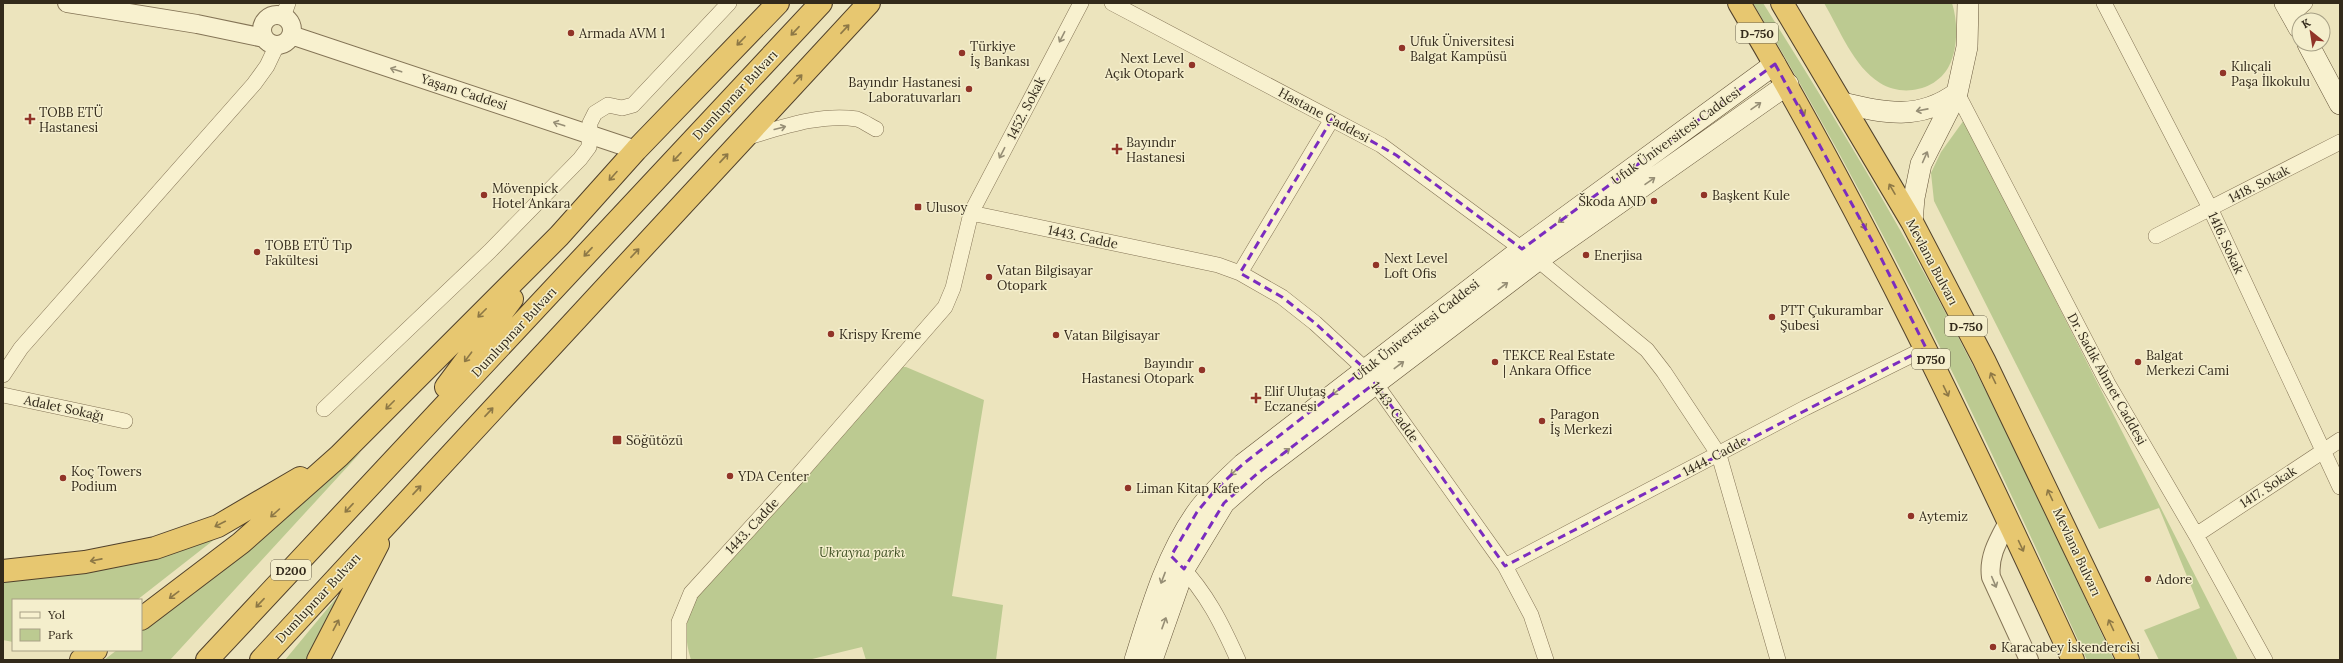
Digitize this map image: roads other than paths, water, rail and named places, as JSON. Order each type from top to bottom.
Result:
[{"type":"highway","points":[[142,618],[241,543],[339,456],[559,236],[636,150],[778,3]]},
{"type":"highway","name":"Dumlupınar Bulvarı","points":[[207,660],[821,3]]},
{"type":"highway","name":"Dumlupınar Bulvarı","points":[[261,660],[869,3]]},
{"type":"highway","name":"D-750","points":[[1739,3],[1775,64]]},
{"type":"highway","name":"Mevlana Bulvarı","points":[[1782,3],[1912,222],[1991,374],[2128,660]]},
{"type":"highway","name":"D750","points":[[1775,64],[1788,84],[1876,248],[2009,520],[2073,660]]},
{"type":"highway","points":[[376,480],[559,236]]},
{"type":"highway","points":[[3,571],[85,562],[155,548],[218,526],[339,456]]},
{"type":"highway","name":"Dumlupınar Bulvarı","points":[[318,660],[391,519]]},
{"type":"highway","points":[[81,660],[94,651]]},
{"type":"main road","points":[[1912,222],[1914,198],[1921,164],[1957,93],[1967,47],[1968,3]]},
{"type":"main road","points":[[2312,52],[2340,104]]},
{"type":"main road","name":"Ufuk Üniversitesi Caddesi","points":[[1134,660],[1178,562],[1197,512],[1216,489],[1243,464],[1370,376],[1775,64]]},
{"type":"main road","name":"Ufuk Üniversitesi Caddesi","points":[[1530,254],[1788,84]]},
{"type":"main road","points":[[1842,103],[1874,110],[1910,112],[1942,104],[1957,93]]},
{"type":"main road","name":"Ufuk Üniversitesi Caddesi","points":[[1152,660],[1178,562]]},
{"type":"street","points":[[3,375],[21,348],[254,84],[267,66],[268,35],[274,16],[285,10],[290,24],[291,34],[286,42],[268,35],[68,3]]},
{"type":"street","points":[[324,409],[490,251],[580,159],[589,147],[588,134],[590,123],[595,113],[608,105],[622,108],[633,105],[729,3]]},
{"type":"street","name":"1452. Sokak","points":[[971,213],[1081,3]]},
{"type":"street","name":"Hastane Caddesi","points":[[1112,3],[1392,152],[1530,254],[1647,350],[1664,372],[1719,455],[1778,660]]},
{"type":"street","name":"1416. Sokak","points":[[2104,3],[2210,208],[2340,487]]},
{"type":"street","name":"Yaşam Caddesi","points":[[291,34],[636,150]]},
{"type":"street","name":"Dr. Sadık Ahmet Caddesi","points":[[1957,93],[2108,384],[2196,535],[2265,660]]},
{"type":"street","points":[[742,139],[798,123],[836,118],[858,120],[876,129]]},
{"type":"street","points":[[1240,273],[1332,119]]},
{"type":"street","name":"1418. Sokak","points":[[2156,236],[2340,142]]},
{"type":"street","name":"1443. Cadde","points":[[679,660],[679,622],[691,593],[796,478],[945,307],[953,288],[971,213],[1210,264],[1240,273],[1282,297],[1315,323],[1370,376],[1505,566],[1531,615],[1546,660]]},
{"type":"street","name":"1444. Cadde","points":[[1505,566],[1719,455],[1805,408],[1926,348]]},
{"type":"street","name":"Adalet Sokağı","points":[[3,395],[125,421]]},
{"type":"street","name":"1417. Sokak","points":[[2196,535],[2340,440]]},
{"type":"street","points":[[2009,520],[1994,550],[1990,573],[2029,660]]},
{"type":"street","points":[[1178,562],[1211,603],[1238,660]]},
{"type":"place","name":"Armada AVM 1","points":[[571,33]]},
{"type":"place","name":"Ufuk Üniversitesi Balgat Kampüsü","points":[[1402,48]]},
{"type":"place","name":"Türkiye İş Bankası","points":[[962,53]]},
{"type":"place","name":"Next Level Açık Otopark","points":[[1192,65]]},
{"type":"place","name":"Kılıçali Paşa İlkokulu","points":[[2223,73]]},
{"type":"place","name":"Bayındır Hastanesi Laboratuvarları","points":[[969,89]]},
{"type":"place","name":"TOBB ETÜ Hastanesi","points":[[30,119]]},
{"type":"place","name":"Bayındır Hastanesi","points":[[1117,149]]},
{"type":"place","name":"Mövenpick Hotel Ankara","points":[[484,195]]},
{"type":"place","name":"Başkent Kule","points":[[1704,195]]},
{"type":"place","name":"Škoda AND","points":[[1654,201]]},
{"type":"place","name":"Ulusoy","points":[[918,207]]},
{"type":"place","name":"TOBB ETÜ Tıp Fakültesi","points":[[257,252]]},
{"type":"place","name":"Enerjisa","points":[[1586,255]]},
{"type":"place","name":"Next Level Loft Ofis","points":[[1376,265]]},
{"type":"place","name":"Vatan Bilgisayar Otopark","points":[[989,277]]},
{"type":"place","name":"PTT Çukurambar Şubesi","points":[[1772,317]]},
{"type":"place","name":"Krispy Kreme","points":[[831,334]]},
{"type":"place","name":"Vatan Bilgisayar","points":[[1056,335]]},
{"type":"place","name":"TEKCE Real Estate | Ankara Office","points":[[1495,362]]},
{"type":"place","name":"Balgat Merkezi Cami","points":[[2138,362]]},
{"type":"place","name":"Bayındır Hastanesi Otopark","points":[[1202,370]]},
{"type":"place","name":"Elif Ulutaş Eczanesi","points":[[1256,398]]},
{"type":"place","name":"Paragon İş Merkezi","points":[[1542,421]]},
{"type":"place","name":"Söğütözü","points":[[617,440]]},
{"type":"place","name":"YDA Center","points":[[730,476]]},
{"type":"place","name":"Koç Towers Podium","points":[[63,478]]},
{"type":"place","name":"Liman Kitap Kafe","points":[[1128,488]]},
{"type":"place","name":"Aytemiz","points":[[1911,516]]},
{"type":"place","name":"Adore","points":[[2148,579]]},
{"type":"place","name":"Karacabey İskendercisi","points":[[1993,647]]},
{"type":"park label","name":"Ukrayna parkı","points":[[862,552]]}]
